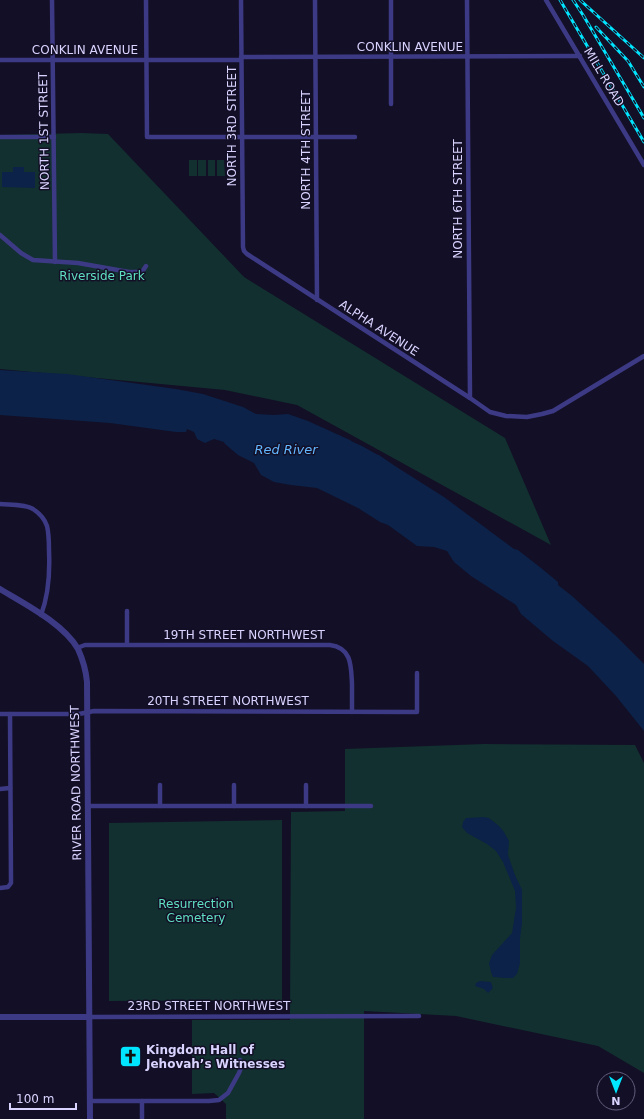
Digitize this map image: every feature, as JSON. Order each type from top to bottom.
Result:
[{"type":"street","name":"NORTH 1ST STREET","points":[[52,0],[55,262]]},
{"type":"street","points":[[146,0],[147,137],[355,137]]},
{"type":"street","name":"NORTH 3RD STREET","points":[[241,0],[244,251]]},
{"type":"street","name":"NORTH 4TH STREET","points":[[315,0],[317,300]]},
{"type":"street","points":[[391,0],[391,104]]},
{"type":"street","name":"NORTH 6TH STREET","points":[[467,0],[470,398]]},
{"type":"street","name":"MILL ROAD","points":[[546,0],[644,165]]},
{"type":"street","name":"CONKLIN AVENUE","points":[[0,60],[580,56]]},
{"type":"street","points":[[0,137],[54,137]]},
{"type":"street","points":[[0,236],[33,260],[78,263],[128,272],[142,272],[146,266]]},
{"type":"street","name":"ALPHA AVENUE","points":[[244,251],[490,412],[506,416],[527,417],[553,411],[644,356]]},
{"type":"street","points":[[0,504],[31,508],[40,515],[46,525],[49,538],[49,575],[42,615]]},
{"type":"street","name":"RIVER ROAD NORTHWEST","points":[[0,589],[42,615],[61,629],[77,648],[86,676],[90,1119]]},
{"type":"street","points":[[127,611],[127,644]]},
{"type":"street","name":"19TH STREET NORTHWEST","points":[[77,648],[85,645],[127,644],[336,646],[344,651],[350,661],[352,712]]},
{"type":"street","name":"20TH STREET NORTHWEST","points":[[0,714],[79,714],[94,711],[417,712],[417,673]]},
{"type":"street","points":[[0,888],[6,888],[10,885],[11,879],[10,714]]},
{"type":"street","points":[[160,785],[160,806]]},
{"type":"street","points":[[234,785],[234,806]]},
{"type":"street","points":[[306,785],[306,806]]},
{"type":"street","points":[[0,788],[10,788]]},
{"type":"street","points":[[88,806],[371,806]]},
{"type":"street","name":"23RD STREET NORTHWEST","points":[[0,1017],[419,1016]]},
{"type":"street","points":[[90,1101],[219,1100],[228,1093],[237,1077],[241,1068],[240,1060]]},
{"type":"street","points":[[142,1101],[142,1119]]},
{"type":"green space","name":"Riverside Park","points":[[82,133],[108,134],[244,277],[505,438],[551,545],[297,405],[225,390],[0,369],[0,135]]},
{"type":"green space","points":[[189,160],[197,160],[197,176],[189,176]]},
{"type":"green space","points":[[198,160],[206,160],[206,176],[198,176]]},
{"type":"green space","points":[[208,160],[215,160],[215,176],[208,176]]},
{"type":"green space","points":[[217,160],[224,160],[225,176],[217,176]]},
{"type":"green space","points":[[484,744],[635,745],[644,763],[644,1073],[598,1046],[456,1016],[364,1011],[364,1119],[226,1119],[226,1104],[214,1093],[192,1094],[192,1020],[290,1020],[291,812],[345,811],[345,749]]},
{"type":"green space","name":"Resurrection Cemetery","points":[[282,820],[282,1000],[109,1001],[109,823]]},
{"type":"water","points":[[13,167],[24,167],[24,172],[35,172],[35,188],[2,187],[2,172],[13,172]]},
{"type":"water","name":"Red River","points":[[0,370],[67,374],[203,394],[243,407],[256,414],[288,414],[308,421],[379,455],[444,497],[541,568],[615,635],[644,664],[644,731],[616,696],[588,666],[553,641],[521,614],[516,605],[471,576],[454,562],[447,551],[434,547],[417,546],[388,525],[380,522],[358,508],[317,488],[274,482],[261,475],[254,463],[238,455],[224,442],[214,439],[205,443],[197,439],[194,432],[187,429],[186,432],[176,432],[110,423],[0,415]]},
{"type":"water","points":[[466,818],[489,818],[499,826],[509,841],[508,855],[522,890],[520,963],[517,974],[513,978],[493,977],[489,963],[492,955],[512,933],[516,908],[515,891],[503,862],[496,851],[487,844],[467,833],[462,827]]},
{"type":"water","points":[[480,981],[491,982],[493,988],[488,993],[484,989],[475,986],[476,983]]},
{"type":"railway","points":[[560,0],[644,142]]},
{"type":"railway","points":[[573,0],[644,118]]},
{"type":"railway","points":[[580,0],[644,58]]},
{"type":"railway","points":[[596,27],[628,61],[644,87]]},
{"type":"place","name":"Kingdom Hall of Jehovah’s Witnesses","points":[[130,1057]]}]
